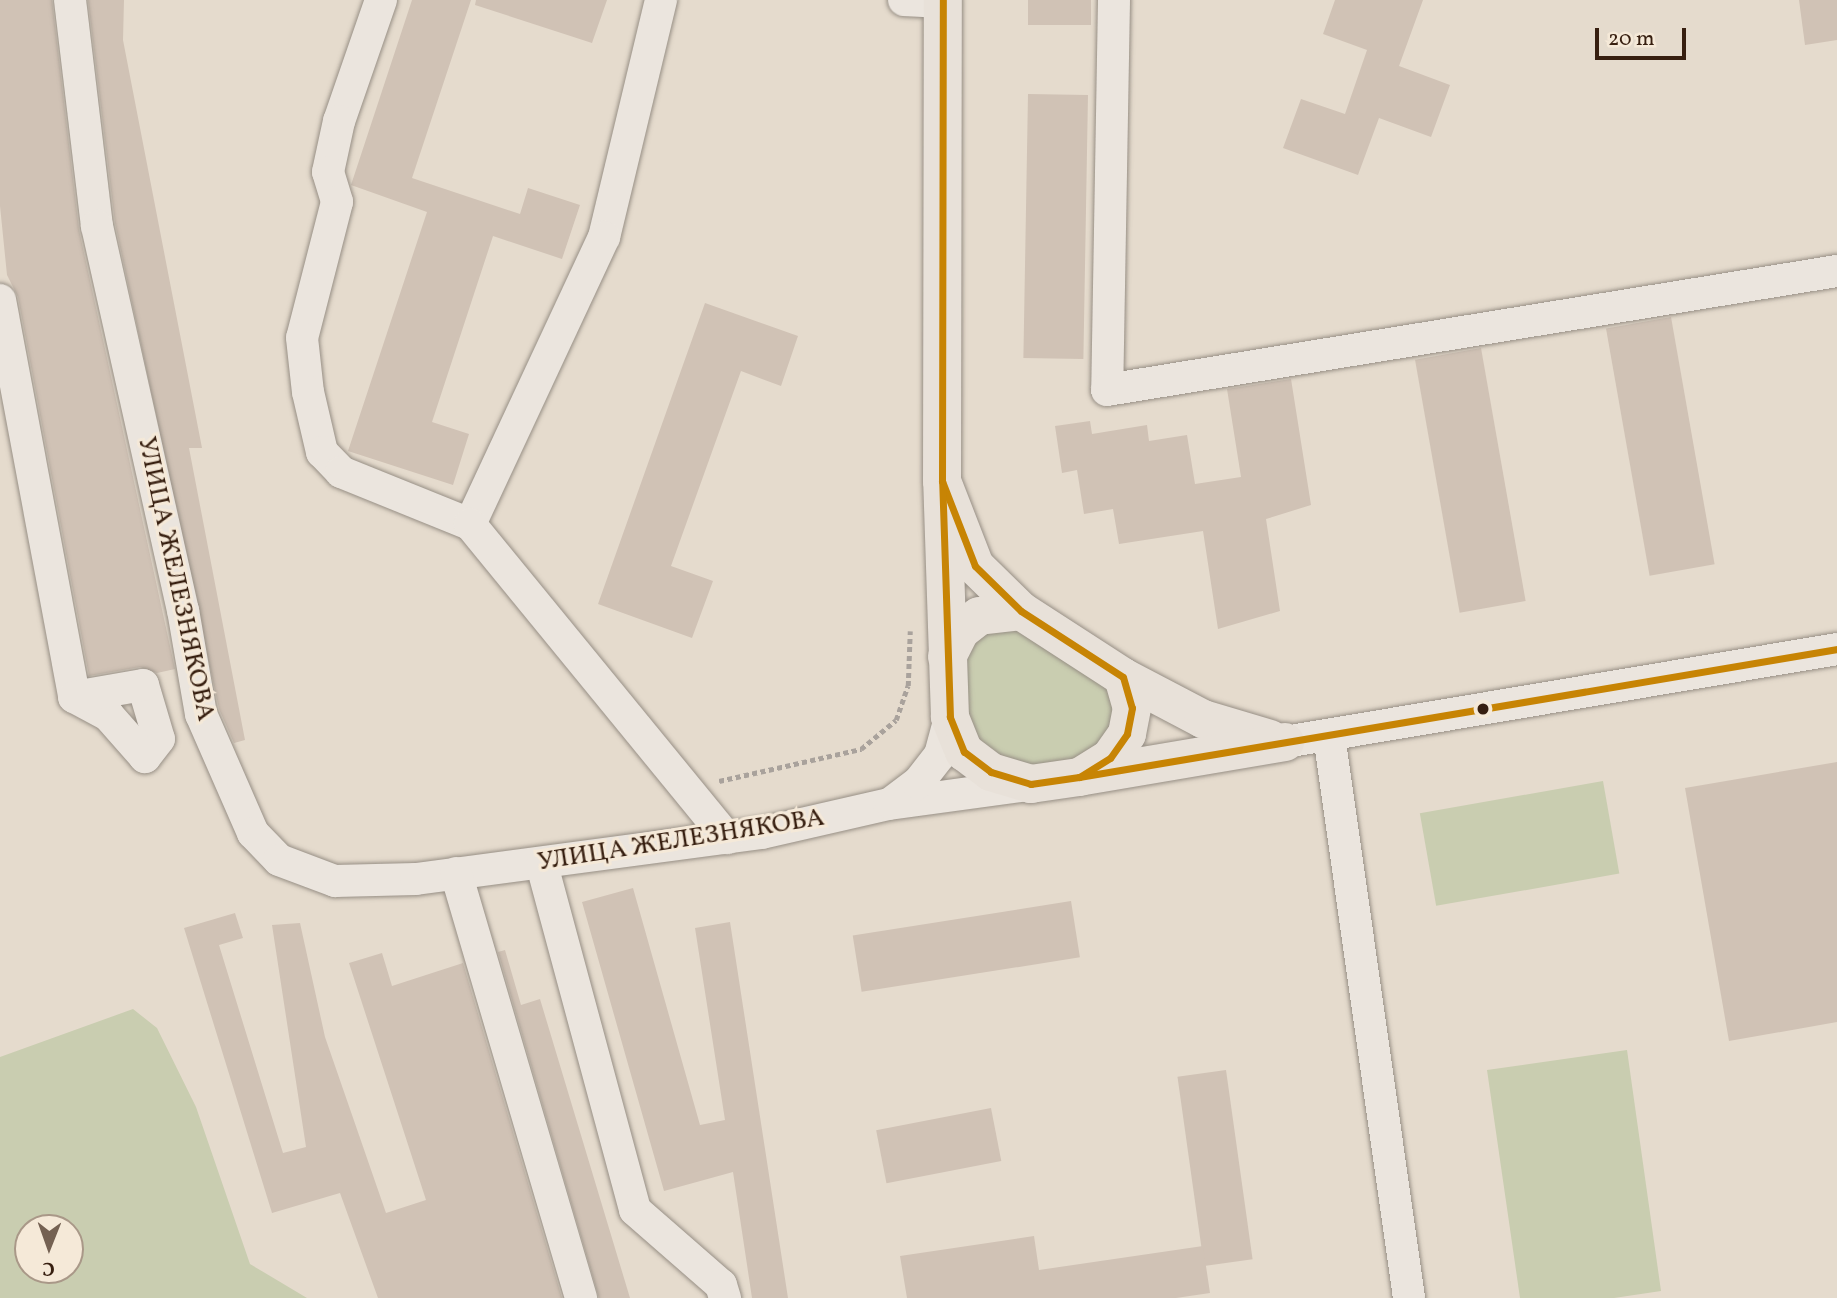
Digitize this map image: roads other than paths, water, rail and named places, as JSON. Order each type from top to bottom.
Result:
[{"type":"main road","points":[[943,1],[942,481],[950,717],[964,751],[991,772],[1031,784],[1285,742]]},
{"type":"main road","points":[[942,481],[975,566],[1021,611],[1123,677],[1203,719],[1285,742]]},
{"type":"main road","points":[[947,657],[960,631],[979,616],[1021,611]]},
{"type":"main road","points":[[1080,777],[1110,758],[1127,734],[1132,708],[1123,677]]},
{"type":"street","name":"УЛИЦА ЖЕЛЕЗНЯКОВА","points":[[70,0],[97,226],[183,610],[201,714],[253,833],[279,860],[302,873],[335,881],[542,865],[727,838],[889,804],[1031,784]]},
{"type":"street","points":[[381,0],[339,121],[328,172],[337,202],[302,338],[307,392],[322,452],[341,472],[470,524],[727,838]]},
{"type":"street","points":[[470,524],[604,237],[661,0]]},
{"type":"street","points":[[904,0],[943,1]]},
{"type":"street","points":[[1114,0],[1107,390],[1837,271]]},
{"type":"street","points":[[0,300],[74,697]]},
{"type":"street","points":[[1285,742],[1837,649]]},
{"type":"street","name":"УЛИЦА ЖЕЛЕЗНЯКОВА","points":[[889,804],[918,783],[940,755],[950,717]]},
{"type":"street","points":[[1329,735],[1409,1298]]},
{"type":"street","points":[[542,865],[635,1210],[721,1285],[725,1298]]},
{"type":"street","points":[[456,873],[581,1298]]}]
